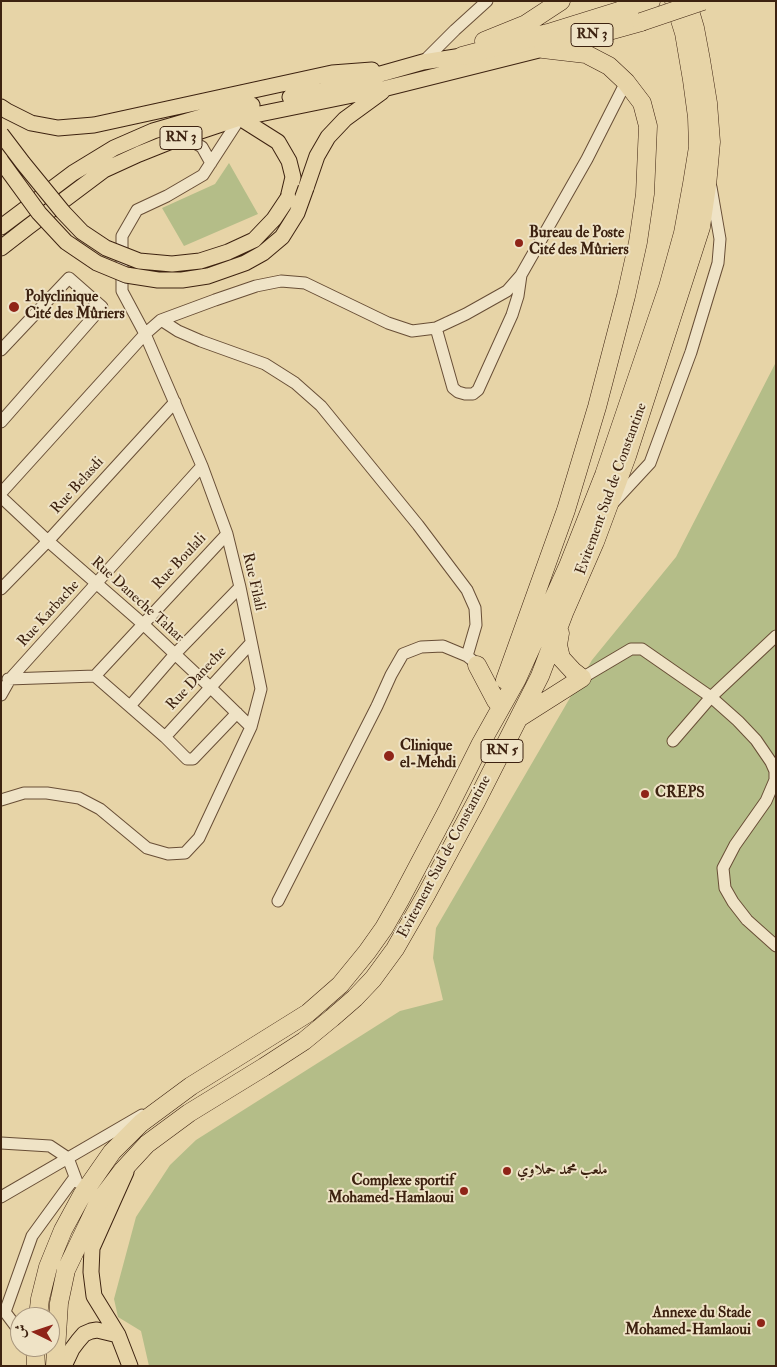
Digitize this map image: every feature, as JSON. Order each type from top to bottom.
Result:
[{"type":"highway","name":"RN 3","points":[[462,56],[486,39],[526,24],[561,1]]},
{"type":"highway","name":"Evitement Sud de Constantine","points":[[39,1307],[48,1267],[63,1230],[82,1195],[112,1152],[141,1123],[191,1086],[308,1013],[340,985],[367,952],[384,928],[480,745],[517,679],[568,566],[604,475],[668,287],[682,233],[698,147],[697,117],[684,34],[674,1]]},
{"type":"highway","name":"Evitement Sud de Constantine","points":[[55,1366],[59,1302],[66,1270],[98,1203],[123,1170],[147,1144],[189,1113],[304,1041],[355,998],[373,979],[395,949],[426,895],[540,676],[564,612],[595,542],[627,456],[701,227],[711,142],[708,103],[700,52],[687,1]]},
{"type":"highway","name":"RN 3","points":[[462,56],[642,10],[703,1]]},
{"type":"highway","name":"RN 3","points":[[543,49],[642,10]]},
{"type":"highway","points":[[480,745],[566,510],[598,408],[638,242],[645,194],[648,126],[642,103],[626,82],[609,66],[586,54],[543,49]]},
{"type":"highway","points":[[518,718],[582,678],[566,664],[559,652],[558,638],[564,612]]},
{"type":"highway","points":[[472,660],[496,701]]},
{"type":"highway","points":[[472,660],[495,675],[509,669]]},
{"type":"main road","name":"RN 3","points":[[1,248],[104,170],[139,154],[240,118],[387,88],[543,49]]},
{"type":"main road","name":"RN 3","points":[[1,228],[73,173],[114,148],[153,131],[208,114],[324,90],[423,62],[462,56]]},
{"type":"main road","name":"RN 3","points":[[1,107],[31,122],[58,128],[94,125],[332,74],[406,67]]},
{"type":"main road","points":[[1,161],[39,213],[66,242],[97,263],[126,275],[158,280],[182,280],[208,276],[245,263],[263,253],[282,237],[297,213],[317,156],[328,137],[346,119],[387,88]]},
{"type":"main road","points":[[1,134],[63,212],[82,232],[106,248],[139,261],[172,264],[200,261],[228,252],[254,240],[274,219],[288,198],[293,177],[289,161],[278,142],[240,118]]},
{"type":"main road","points":[[129,1163],[92,1248],[91,1272],[94,1296],[118,1335],[130,1366]]},
{"type":"main road","points":[[64,1366],[72,1349],[84,1334],[97,1330],[118,1335]]},
{"type":"street","points":[[423,62],[487,1]]},
{"type":"street","points":[[1,493],[145,334],[161,320],[256,286],[281,281],[304,283],[388,323],[412,331],[436,328],[507,291],[521,275],[586,159],[626,82]]},
{"type":"street","name":"Rue Filali","points":[[1,800],[24,793],[47,793],[79,798],[100,808],[147,848],[168,854],[185,853],[199,838],[251,727],[261,689],[240,587],[226,534],[202,466],[145,334],[122,291],[122,236],[137,210],[204,176],[240,118]]},
{"type":"street","points":[[184,138],[202,147],[211,163]]},
{"type":"street","points":[[608,508],[650,463],[691,352],[716,272],[720,239],[708,172]]},
{"type":"street","points":[[436,328],[453,388],[458,392],[473,394],[478,390],[512,315],[518,296],[521,275]]},
{"type":"street","points":[[1,350],[69,278],[102,307],[1,422]]},
{"type":"street","points":[[161,320],[178,331],[201,341],[265,364],[296,382],[321,406],[418,525],[467,590],[475,608],[476,625],[472,660],[442,646],[421,647],[403,654],[278,901]]},
{"type":"street","name":"Rue Belasdi","points":[[1,589],[48,541],[174,402]]},
{"type":"street","name":"Rue Karbache","points":[[1,695],[6,679],[97,583],[202,466]]},
{"type":"street","name":"Rue Daneche Tahar","points":[[1,497],[143,624],[251,727]]},
{"type":"street","name":"Rue Boulali","points":[[95,676],[226,534]]},
{"type":"street","points":[[130,706],[175,654],[240,587]]},
{"type":"street","points":[[673,742],[711,697],[776,636]]},
{"type":"street","name":"Rue Daneche","points":[[165,737],[251,643]]},
{"type":"street","points":[[582,678],[631,649],[642,648],[711,697],[756,740],[771,762],[775,771],[775,780],[766,801],[735,845],[723,868],[725,888],[733,902],[747,920],[776,946]]},
{"type":"street","points":[[6,679],[95,676],[188,759],[193,759],[237,713]]},
{"type":"street","points":[[1,1197],[191,1086]]},
{"type":"street","points":[[1,1142],[50,1146],[68,1158],[82,1195]]},
{"type":"street","points":[[3,1310],[32,1236],[75,1176]]},
{"type":"green space","points":[[229,163],[258,214],[184,246],[162,208],[215,184]]},
{"type":"green space","name":"Complexe sportif Mohamed-Hamlaoui","points":[[776,362],[776,1366],[149,1366],[141,1331],[118,1317],[114,1299],[136,1217],[170,1165],[196,1140],[400,1011],[443,1000],[433,958],[436,928],[592,660],[676,557]]},
{"type":"place","name":"Bureau de Poste Cité des Mûriers","points":[[519,243]]},
{"type":"place","name":"Polyclinique Cité des Mûriers","points":[[14,307]]},
{"type":"place","name":"Clinique el-Mehdi","points":[[389,756]]},
{"type":"place","name":"CREPS","points":[[645,794]]},
{"type":"place","name":"ملعب محمد حملاوي","points":[[507,1171]]},
{"type":"place","name":"Complexe sportif Mohamed-Hamlaoui","points":[[464,1191]]},
{"type":"place","name":"Annexe du Stade Mohamed-Hamlaoui","points":[[761,1323]]}]
